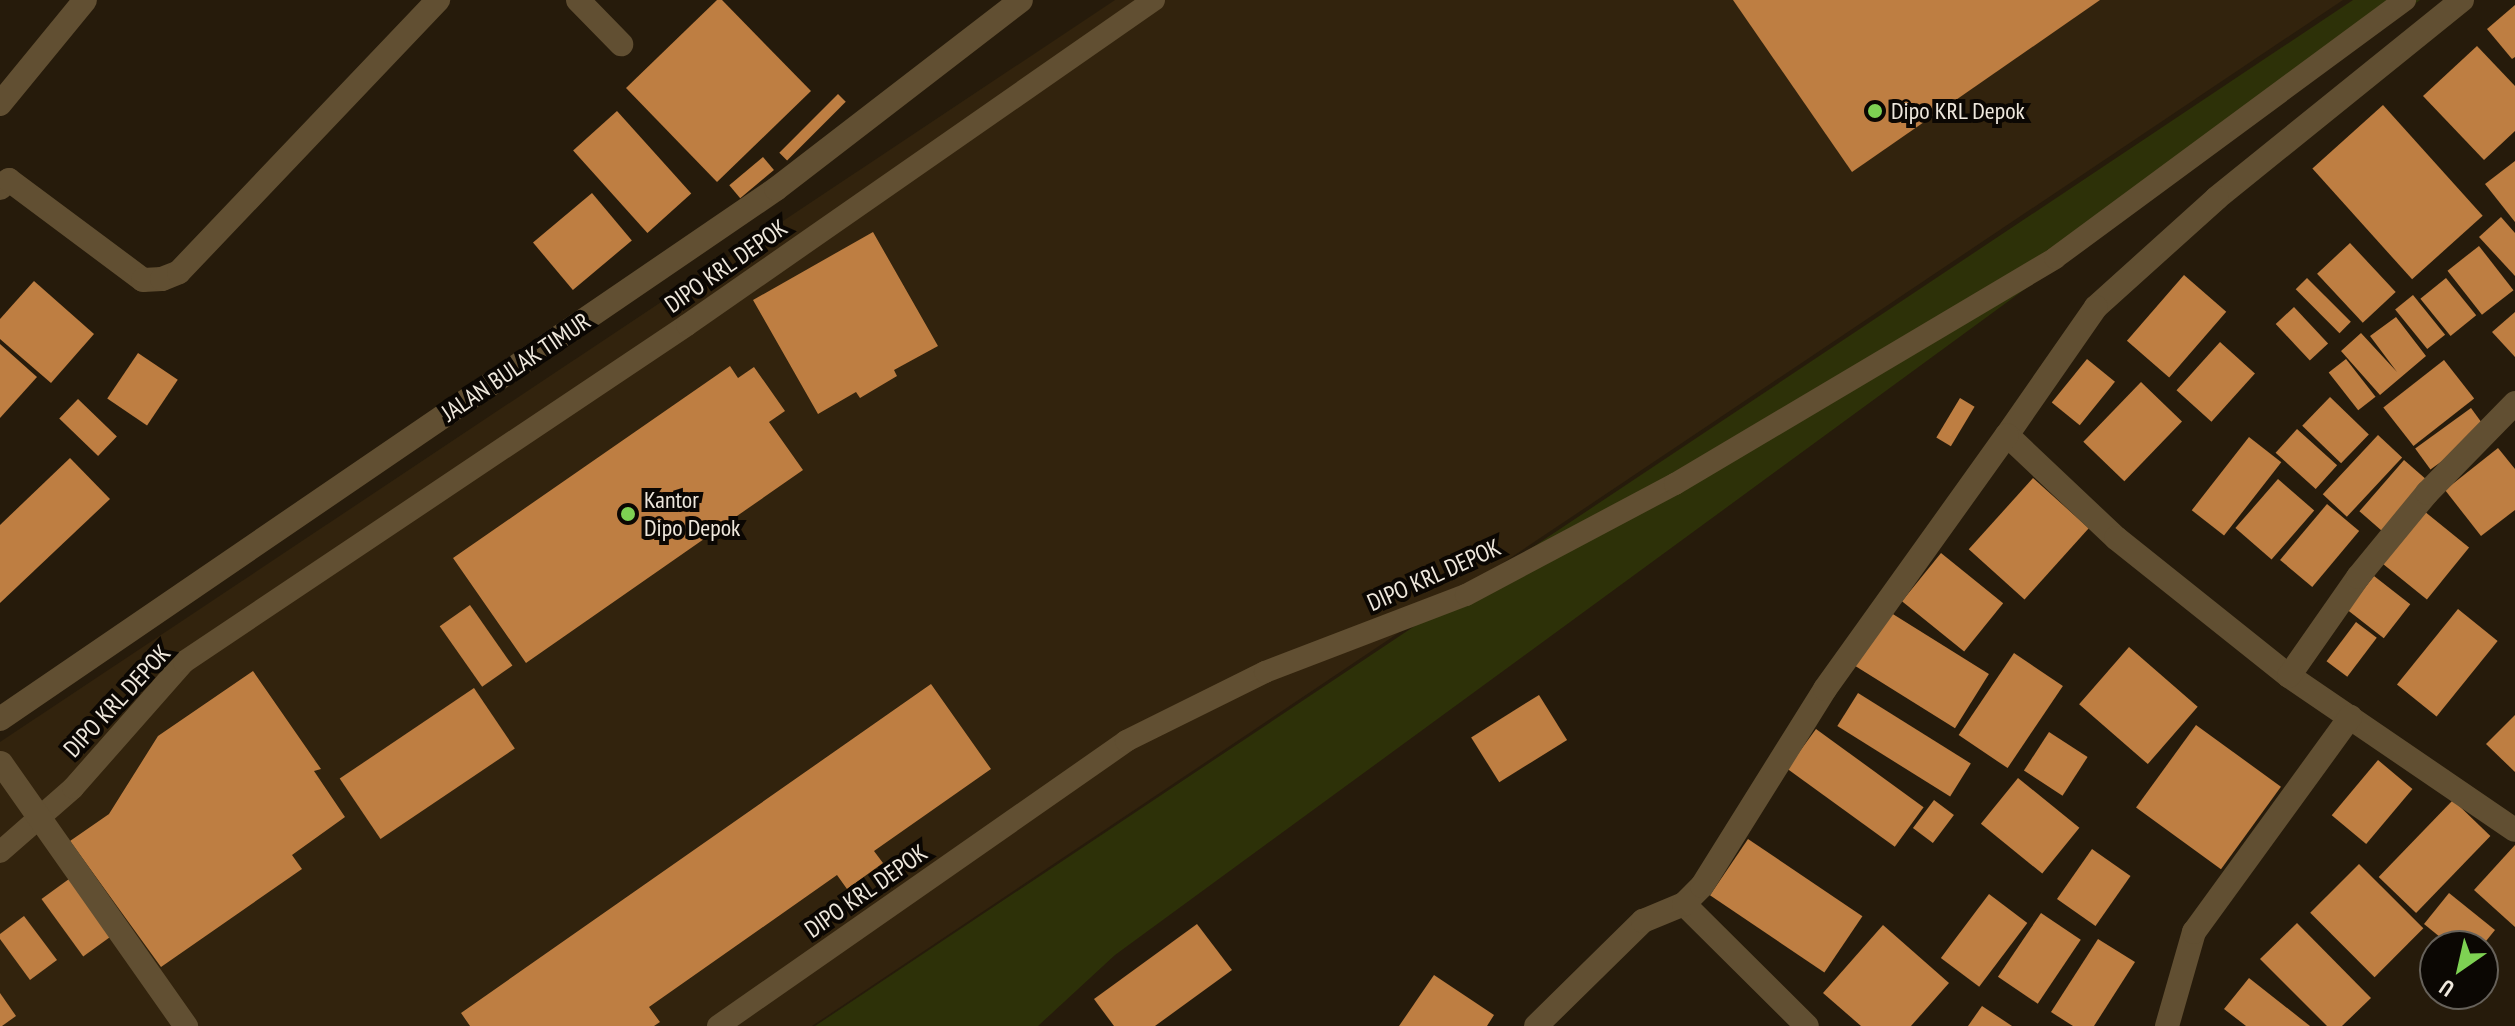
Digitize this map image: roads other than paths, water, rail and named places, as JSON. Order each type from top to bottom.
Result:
[{"type":"street","points":[[0,104],[85,0]]},
{"type":"street","points":[[3,179],[143,280],[162,279],[179,272],[438,0]]},
{"type":"street","points":[[578,0],[621,44]]},
{"type":"street","name":"JALAN BULAK TIMUR","points":[[0,719],[776,189],[1021,0]]},
{"type":"street","points":[[1536,1026],[1643,921],[1684,904],[1721,858],[1825,689],[2096,307],[2217,198],[2462,0]]},
{"type":"street","points":[[2289,676],[2427,493],[2515,403]]},
{"type":"street","points":[[2007,435],[2116,538],[2289,676],[2515,830]]},
{"type":"street","points":[[2167,1026],[2194,932],[2350,717]]},
{"type":"street","points":[[1,762],[186,1026]]},
{"type":"street","points":[[1684,904],[1807,1026]]},
{"type":"lane","name":"DIPO KRL DEPOK","points":[[0,852],[73,788],[184,662],[687,325],[1154,0]]},
{"type":"lane","name":"DIPO KRL DEPOK","points":[[718,1026],[1126,741],[1265,672],[1466,595],[1675,484],[2055,258],[2405,0]]},
{"type":"place","name":"Dipo KRL Depok","points":[[1875,111]]},
{"type":"place","name":"Kantor Dipo Depok","points":[[628,514]]}]
